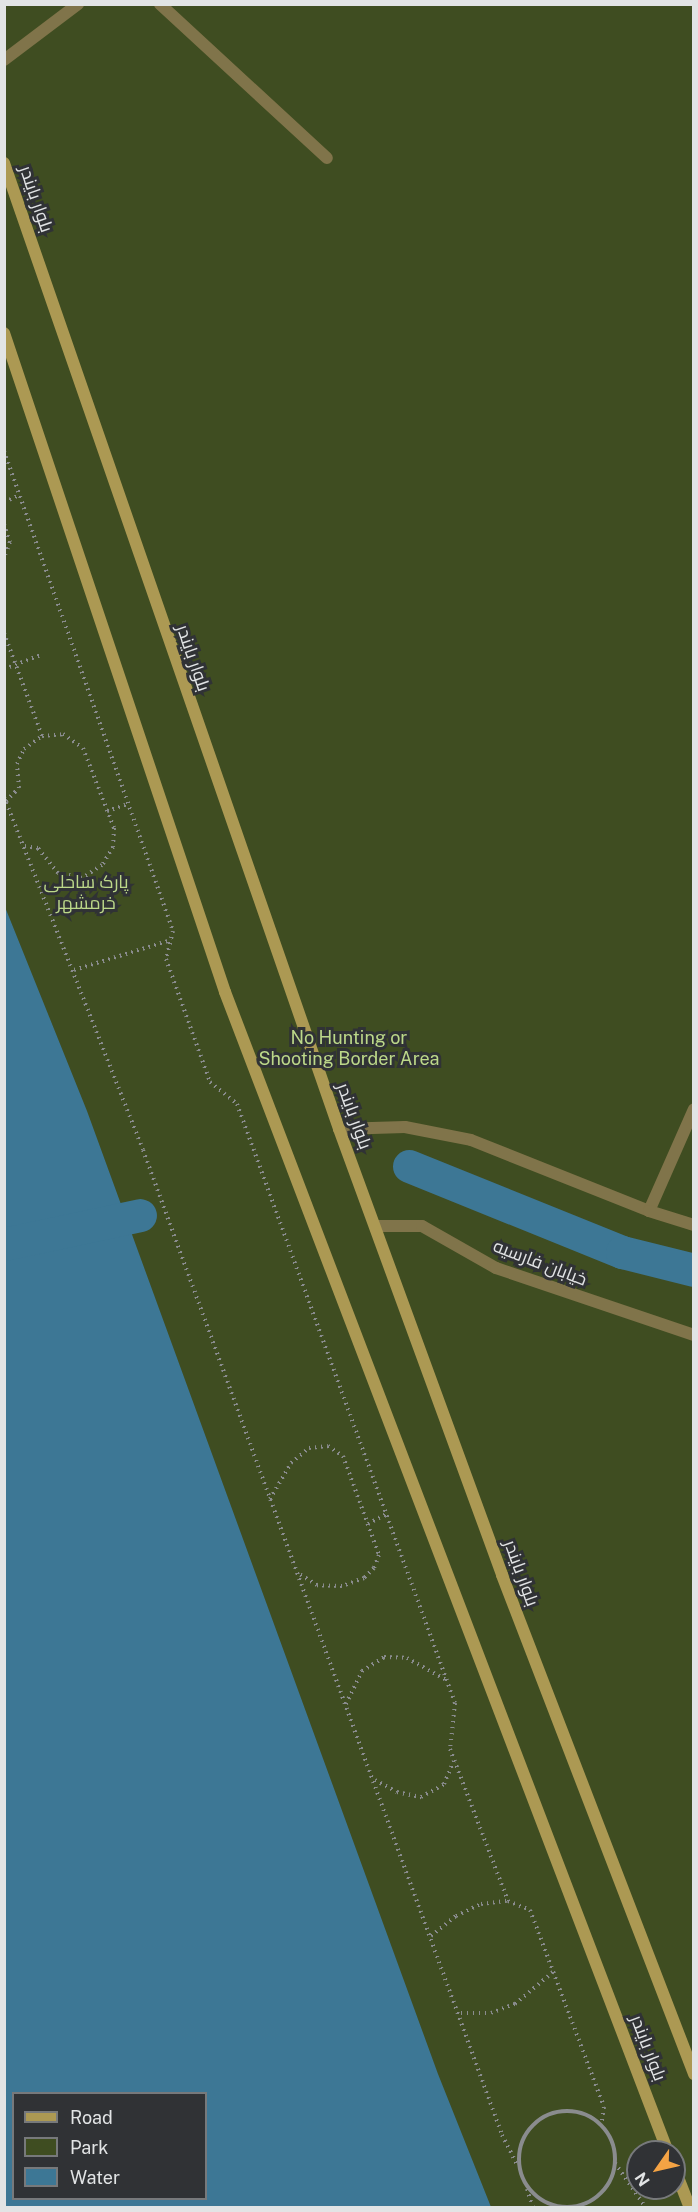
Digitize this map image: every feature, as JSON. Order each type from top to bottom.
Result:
[{"type":"street","points":[[160,4],[327,158]]},
{"type":"street","points":[[4,60],[70,7]]},
{"type":"street","name":"بلوار بایندر","points":[[4,163],[339,1129],[377,1226],[502,1575],[693,2074]]},
{"type":"street","name":"بلوار بایندر","points":[[4,333],[225,992],[663,2140]]},
{"type":"street","points":[[649,1211],[693,1108]]},
{"type":"street","points":[[339,1129],[405,1126],[471,1140],[649,1211],[693,1225]]},
{"type":"street","name":"خیابان فارسیه","points":[[377,1226],[422,1226],[496,1268],[693,1335]]},
{"type":"path","points":[[4,451],[173,931],[166,959],[210,1082],[237,1104],[455,1703],[450,1749],[508,1901]]},
{"type":"path","points":[[4,502],[20,495]]},
{"type":"path","points":[[4,524],[10,542],[4,558]]},
{"type":"path","points":[[4,633],[42,736]]},
{"type":"path","points":[[4,669],[40,655]]},
{"type":"path","points":[[24,846],[38,848],[58,873],[82,878],[102,865],[113,847],[114,828],[83,748],[63,734],[42,736],[24,749],[17,764],[19,788],[5,799],[74,970],[430,1936],[461,2013],[502,2135],[518,2167],[533,2208]]},
{"type":"path","points":[[107,812],[128,804]]},
{"type":"path","points":[[74,970],[171,940]]},
{"type":"path","points":[[270,1500],[291,1463],[309,1448],[328,1446],[343,1456],[379,1555],[374,1568],[364,1578],[342,1586],[317,1585],[297,1572]]},
{"type":"path","points":[[368,1524],[386,1514]]},
{"type":"path","points":[[346,1704],[362,1671],[384,1657],[407,1658],[446,1680]]},
{"type":"path","points":[[374,1779],[397,1792],[422,1797],[444,1784],[454,1760]]},
{"type":"path","points":[[430,1936],[456,1916],[481,1904],[508,1901],[530,1910],[604,2107],[601,2125]]},
{"type":"path","points":[[461,2013],[491,2013],[515,2004],[554,1972]]},
{"type":"path","points":[[518,2167],[519,2146],[529,2129],[544,2116],[564,2110],[584,2114],[601,2125],[612,2142],[615,2163],[610,2182],[597,2198],[579,2206],[559,2207],[540,2200],[525,2186]]},
{"type":"path","points":[[615,2163],[646,2208]]},
{"type":"green space","name":"No Hunting or Shooting Border Area","points":[[5,5],[693,5],[693,2207],[5,2208]]},
{"type":"water","points":[[5,907],[87,1111],[438,2074],[491,2207],[5,2207]]},
{"type":"waterway","points":[[409,1166],[622,1252],[694,1270]]},
{"type":"waterway","points":[[4,1244],[140,1215]]},
{"type":"park label","name":"پارک ساحلی خرمشهر","points":[[86,893]]}]
